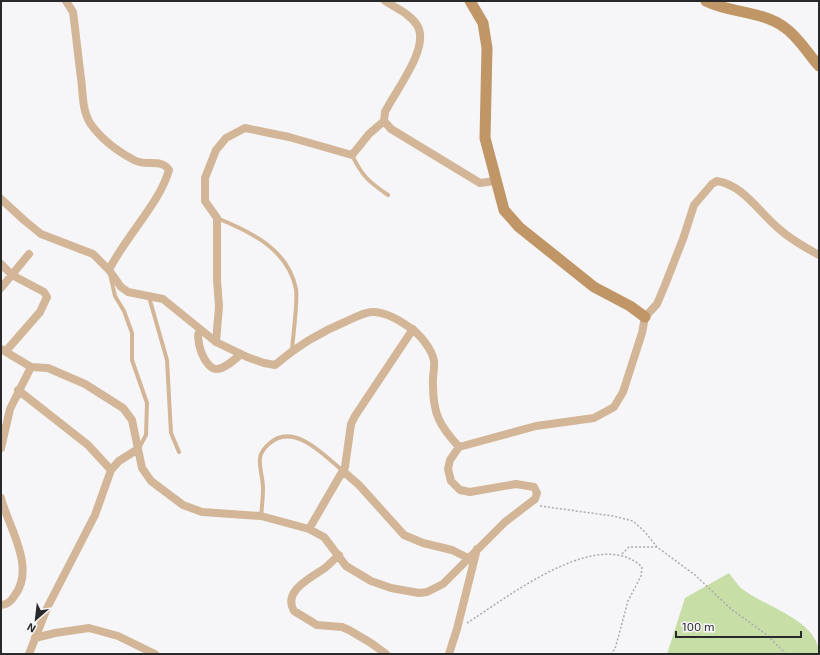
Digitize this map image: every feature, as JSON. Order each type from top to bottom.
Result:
[{"type":"street","points":[[66,1],[73,12],[84,105],[90,122],[103,138],[116,150],[129,158],[139,163],[159,163],[167,166],[169,170],[166,181],[131,233],[109,270]]},
{"type":"street","points":[[216,342],[219,306],[217,280],[217,218],[205,201],[205,178],[210,161],[216,150],[226,138],[245,128],[289,137],[352,156],[369,134],[384,121],[385,112],[416,57],[421,44],[418,26],[412,19],[385,1]]},
{"type":"street","points":[[470,1],[483,23],[487,48],[485,138],[495,181],[504,210],[519,227],[594,287],[630,306],[645,317]]},
{"type":"street","points":[[706,1],[716,6],[768,18],[784,26],[797,37],[819,66]]},
{"type":"street","points":[[384,121],[391,129],[480,183],[495,181]]},
{"type":"street","points":[[1,264],[12,275],[44,292],[47,297],[40,312],[4,350],[18,361],[30,367],[48,368],[85,384],[123,408],[132,420],[142,468],[151,481],[183,505],[202,512],[261,516],[309,529],[324,537],[346,566],[371,581],[391,588],[419,593],[426,592],[443,584],[504,522],[535,499],[537,493],[534,487],[529,484],[516,484],[470,492],[460,490],[451,481],[448,469],[450,460],[459,447],[536,426],[594,418],[614,407],[623,392],[642,333],[645,317],[657,304],[666,285],[694,205],[712,184],[717,181],[730,186],[746,197],[790,238],[819,255]]},
{"type":"street","points":[[1,199],[24,221],[42,234],[93,254],[109,270],[121,287],[128,292],[163,299],[216,342],[264,363],[275,365],[292,350],[319,333],[358,316],[373,312],[389,316],[413,329],[426,344],[434,361],[432,386],[440,425],[459,447]]},
{"type":"street","points":[[1,288],[29,254]]},
{"type":"street","points":[[200,329],[197,336],[204,359],[210,367],[218,369],[225,366],[241,354]]},
{"type":"street","points":[[309,529],[345,467],[351,424],[355,416],[413,329]]},
{"type":"street","points":[[1,448],[10,410],[30,367]]},
{"type":"street","points":[[18,390],[88,445],[111,470]]},
{"type":"street","points":[[29,654],[47,608],[95,515],[111,470],[119,461],[138,448]]},
{"type":"street","points":[[343,471],[359,485],[404,535],[412,539],[452,550],[468,558]]},
{"type":"street","points":[[1,498],[5,517],[21,552],[23,580],[18,592],[11,601],[1,605]]},
{"type":"street","points":[[449,654],[457,629],[477,548]]},
{"type":"street","points":[[339,555],[325,568],[309,578],[294,592],[291,598],[292,608],[294,611],[317,625],[342,627],[356,633],[386,654]]},
{"type":"street","points":[[35,638],[55,633],[89,628],[118,636],[155,654]]},
{"type":"lane","points":[[352,156],[361,173],[376,187],[388,195]]},
{"type":"lane","points":[[217,218],[246,230],[265,241],[289,269],[296,290],[292,350]]},
{"type":"lane","points":[[109,270],[115,296],[124,311],[132,333],[132,360],[147,404],[146,435],[138,448]]},
{"type":"lane","points":[[149,296],[167,360],[171,433],[179,452]]},
{"type":"lane","points":[[261,516],[263,488],[260,458],[263,450],[275,438],[287,435],[302,440],[322,453],[343,471]]},
{"type":"path","points":[[535,499],[541,507],[613,516],[633,521],[646,532],[657,547],[695,576],[730,609],[767,636],[786,654]]},
{"type":"path","points":[[622,554],[630,547],[657,547]]},
{"type":"path","points":[[457,629],[559,565],[594,555],[610,553],[622,554],[635,561],[642,567],[641,576],[628,601],[615,649],[611,654]]},
{"type":"green space","points":[[729,573],[741,588],[750,595],[788,615],[810,632],[817,642],[819,654],[667,654],[685,598]]}]
